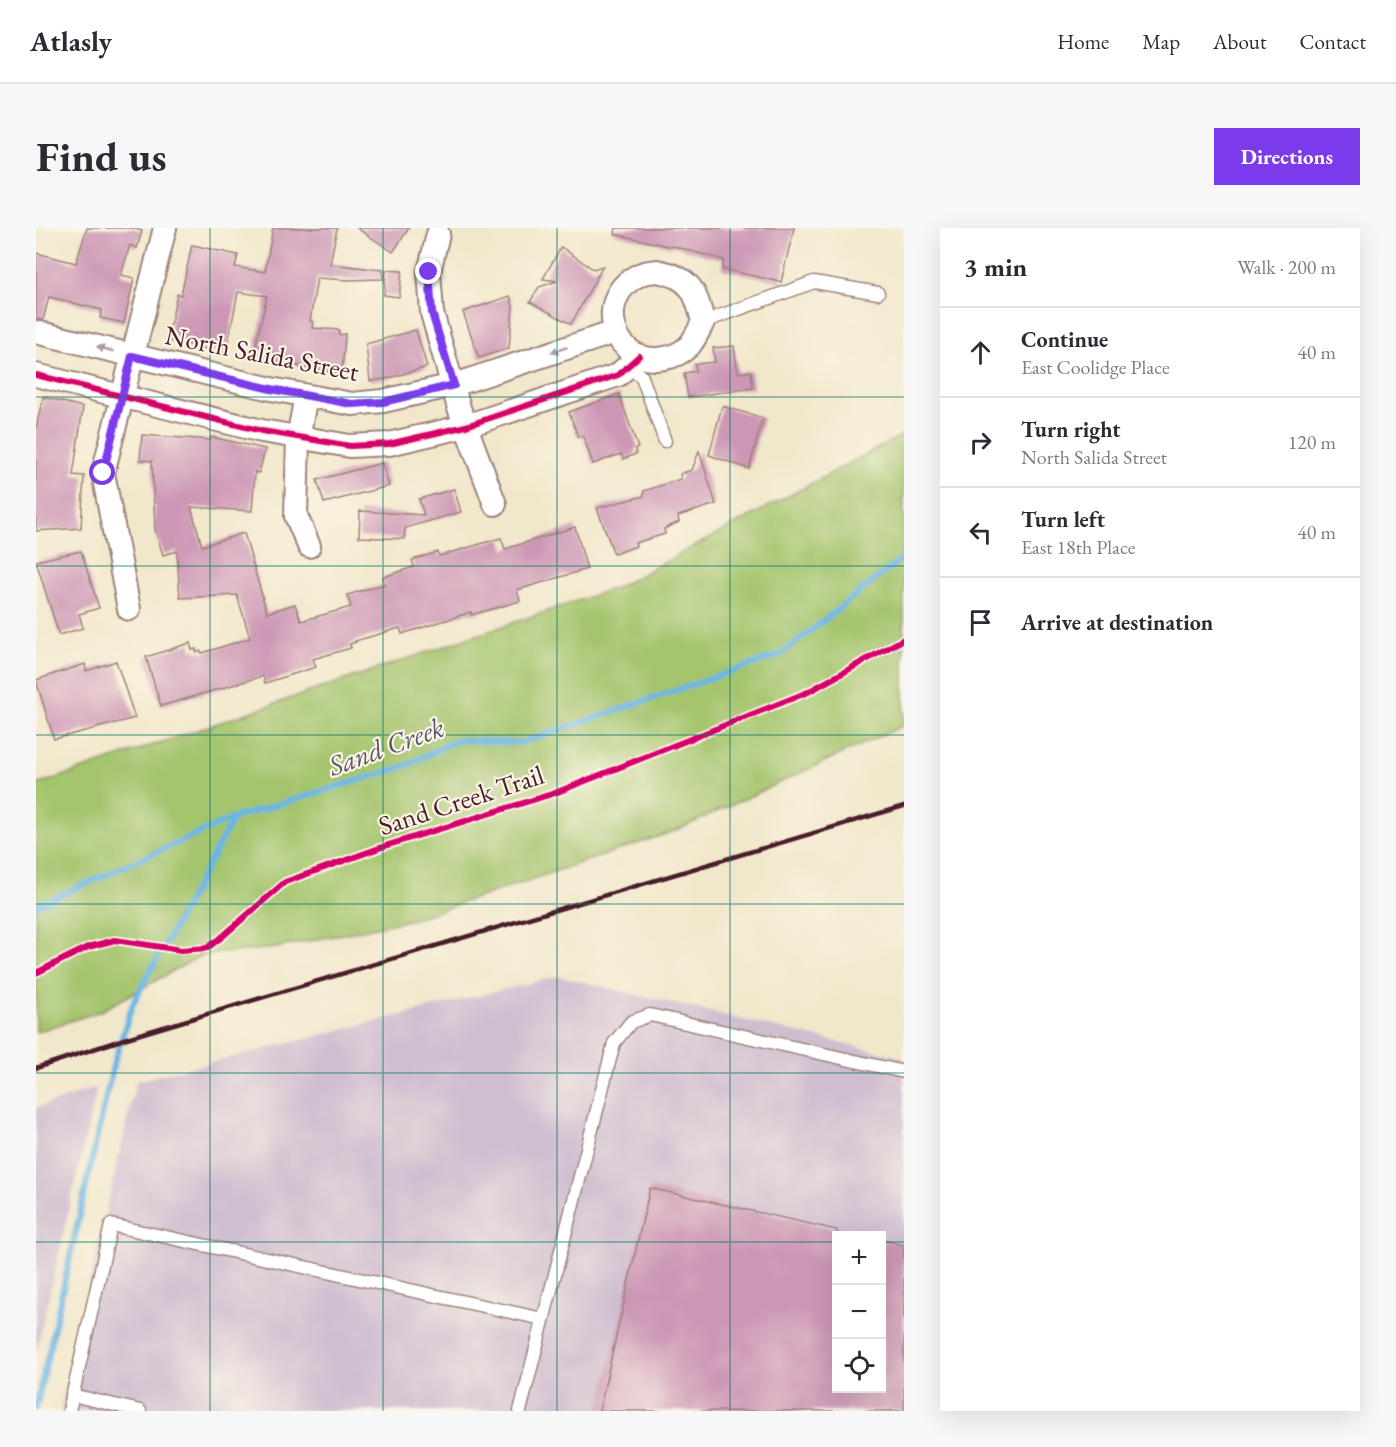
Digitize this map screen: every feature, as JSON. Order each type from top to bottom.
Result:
[{"type":"street","points":[[129,609],[103,473],[165,228]]},
{"type":"street","points":[[438,234],[429,272],[432,313],[466,426],[495,504]]},
{"type":"street","points":[[36,375],[262,431],[350,446],[389,444],[466,426],[618,375],[633,361],[673,357],[687,347],[703,322],[698,299],[688,284],[674,274],[657,271],[640,274],[626,283],[615,298],[612,315],[615,332],[633,361]]},
{"type":"street","name":"North Salida Street","points":[[36,332],[306,396],[352,404],[383,402],[454,385],[615,332]]},
{"type":"street","points":[[306,396],[298,438],[296,516],[309,546]]},
{"type":"lane","points":[[703,322],[814,282],[878,293]]},
{"type":"lane","points":[[633,361],[642,377],[665,441]]},
{"type":"lane","points":[[520,1411],[614,1043],[631,1022],[650,1015],[904,1072]]},
{"type":"lane","points":[[69,1411],[111,1225],[543,1319]]},
{"type":"lane","points":[[72,1395],[140,1411]]},
{"type":"shaded area","points":[[558,976],[904,1058],[904,1411],[60,1411],[136,1081]]},
{"type":"shaded area","points":[[97,1087],[36,1352],[36,1108]]},
{"type":"green space","points":[[904,434],[904,725],[675,831],[414,919],[276,948],[202,955],[101,1011],[36,1032],[36,785],[618,587]]},
{"type":"building","points":[[87,228],[132,228],[142,231],[137,248],[130,245],[121,275],[134,278],[124,323],[100,318],[102,310],[49,297],[43,320],[36,319],[36,253],[76,263]]},
{"type":"building","points":[[273,228],[337,228],[330,264],[383,270],[383,279],[317,278],[310,321],[313,322],[312,328],[339,330],[339,335],[345,334],[342,373],[253,357],[267,296],[238,292],[226,353],[167,340],[177,294],[181,295],[192,245],[238,255],[235,267],[265,272]]},
{"type":"building","points":[[357,228],[409,228],[393,252]]},
{"type":"building","points":[[616,228],[794,228],[781,282],[722,269],[724,260],[615,234]]},
{"type":"building","points":[[561,247],[593,269],[603,266],[571,324],[530,302],[539,287],[557,281],[543,279]]},
{"type":"building","points":[[386,270],[402,271],[399,297],[384,295]]},
{"type":"building","points":[[510,296],[513,306],[509,348],[479,358],[463,312]]},
{"type":"building","points":[[416,330],[427,367],[386,379],[370,381],[366,344]]},
{"type":"building","points":[[734,346],[738,373],[751,371],[753,388],[688,397],[684,373],[696,371],[695,364],[715,362],[713,348]]},
{"type":"building","points":[[619,394],[638,448],[635,449],[636,454],[623,459],[621,454],[593,464],[583,436],[578,437],[569,412]]},
{"type":"building","points":[[43,397],[83,407],[73,475],[84,476],[81,528],[36,531],[36,428]]},
{"type":"building","points":[[722,406],[763,418],[749,469],[709,455]]},
{"type":"building","points":[[142,435],[211,440],[211,437],[265,449],[259,473],[255,472],[252,511],[191,507],[202,546],[244,533],[267,613],[295,604],[301,621],[351,607],[347,595],[385,584],[383,577],[414,567],[412,560],[438,552],[439,556],[501,538],[505,549],[575,527],[587,569],[517,590],[520,601],[471,615],[471,612],[402,634],[400,628],[355,641],[350,644],[351,648],[313,659],[316,667],[265,683],[263,676],[161,706],[146,657],[190,643],[192,650],[196,649],[196,652],[201,651],[202,653],[250,638],[237,595],[180,598],[177,551],[163,555],[155,529],[152,461],[140,460]]},
{"type":"building","points":[[699,451],[716,504],[678,516],[679,522],[664,529],[665,534],[635,543],[636,546],[614,554],[597,508],[644,496],[644,491],[681,479],[680,474],[692,470]]},
{"type":"building","points":[[382,463],[389,486],[324,503],[317,480]]},
{"type":"building","points":[[454,489],[461,512],[405,528],[404,539],[359,537],[360,511],[424,515],[419,499]]},
{"type":"building","points":[[81,551],[99,608],[79,614],[83,628],[59,635],[36,561]]},
{"type":"building","points":[[116,661],[135,718],[54,739],[36,680],[85,664],[86,671]]},
{"type":"building","points":[[650,1188],[837,1230],[832,1231],[832,1393],[886,1393],[886,1241],[904,1245],[904,1411],[599,1411]]},
{"type":"waterway","name":"Sand Creek","points":[[36,906],[233,818],[406,766],[457,740],[521,743],[780,655],[904,557]]},
{"type":"waterway","points":[[36,1408],[114,1062],[133,1003],[233,819]]},
{"type":"railway","points":[[36,1068],[127,1038],[904,806]]},
{"type":"cycle path","points":[[36,375],[262,431],[350,446],[389,444],[466,426],[618,375],[639,356]]},
{"type":"cycle path","name":"Sand Creek Trail","points":[[36,973],[88,947],[115,940],[181,950],[207,948],[285,882],[385,846],[555,793],[808,692],[904,639]]},
{"type":"route","points":[[103,473],[132,356],[271,389],[352,404],[383,402],[454,385],[432,313],[429,272]]}]
